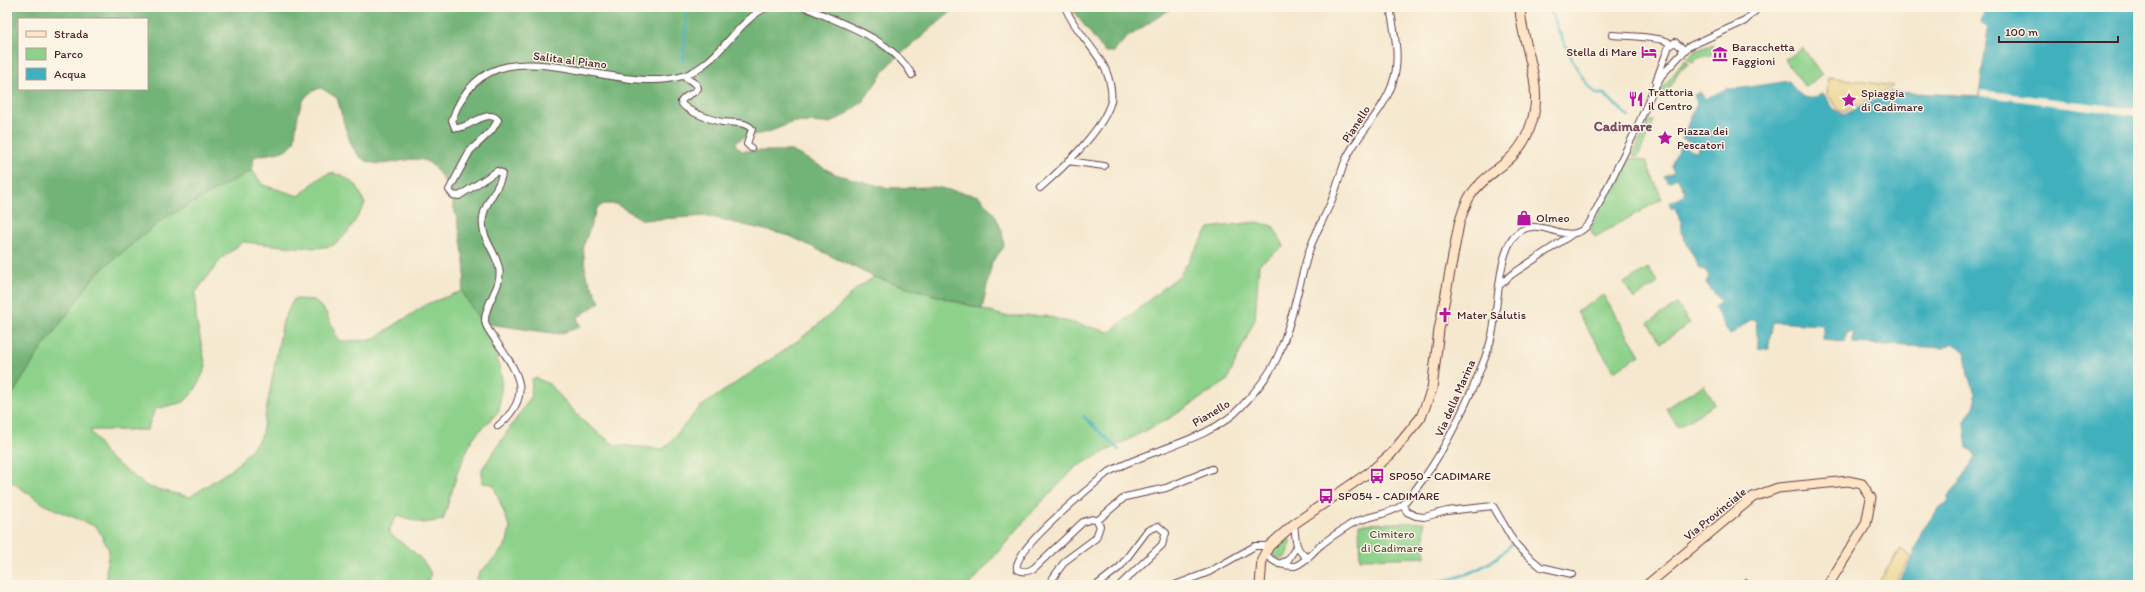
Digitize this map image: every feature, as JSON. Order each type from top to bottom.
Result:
[{"type":"main road","points":[[1260,584],[1261,564],[1266,550],[1294,524],[1372,471],[1391,454],[1410,432],[1421,417],[1427,405],[1432,389],[1439,330],[1453,254],[1464,209],[1471,194],[1481,183],[1513,156],[1527,136],[1531,125],[1535,105],[1533,72],[1520,18],[1520,7]]},
{"type":"main road","name":"Via Provinciale","points":[[1647,585],[1753,497],[1778,488],[1848,481],[1862,484],[1871,498],[1866,524],[1828,585]]},
{"type":"street","name":"Salita al Piano","points":[[498,426],[514,410],[521,393],[519,380],[504,351],[486,327],[485,320],[500,278],[499,268],[482,230],[483,216],[502,173],[497,171],[459,196],[453,195],[449,190],[470,151],[492,130],[498,120],[490,116],[461,128],[455,128],[452,120],[467,89],[476,80],[498,68],[512,65],[557,66],[647,81],[683,76],[699,68],[750,18],[767,7]]},
{"type":"street","points":[[805,7],[867,36],[895,53],[912,75]]},
{"type":"street","points":[[1040,188],[1089,139],[1108,110],[1111,99],[1106,71],[1071,22],[1065,7]]},
{"type":"street","name":"Pianello","points":[[1097,521],[1092,519],[1083,522],[1030,571],[1022,571],[1017,568],[1016,564],[1020,555],[1033,539],[1106,473],[1120,465],[1194,436],[1219,424],[1240,408],[1268,374],[1277,359],[1310,249],[1332,201],[1346,159],[1361,133],[1375,115],[1393,83],[1396,69],[1396,50],[1390,7]]},
{"type":"street","points":[[1653,90],[1662,75],[1688,46],[1746,21],[1758,7]]},
{"type":"street","points":[[1612,35],[1645,38],[1658,37],[1668,42],[1669,46]]},
{"type":"street","points":[[1498,287],[1511,274],[1571,235],[1582,231],[1590,222],[1635,132],[1653,90],[1669,46],[1675,42],[1680,44],[1682,54]]},
{"type":"street","points":[[683,76],[694,82],[698,88],[683,98],[681,105],[690,111],[710,118],[747,125],[752,130],[748,144],[751,148]]},
{"type":"street","points":[[1068,160],[1104,166]]},
{"type":"street","name":"Via della Marina","points":[[1403,505],[1425,478],[1458,424],[1491,343],[1496,317],[1498,287],[1506,253],[1513,238],[1523,230],[1534,227],[1547,228],[1562,234],[1571,235]]},
{"type":"street","points":[[1048,585],[1065,561],[1096,538],[1100,526],[1097,521],[1125,497],[1166,488],[1212,469]]},
{"type":"street","points":[[1175,585],[1209,572],[1255,546],[1266,550],[1279,564],[1296,566],[1308,558],[1321,545],[1356,521],[1388,513],[1403,505],[1407,512],[1416,516],[1424,517],[1447,511],[1493,506],[1514,542],[1522,551],[1541,567],[1572,574]]},
{"type":"street","points":[[1294,524],[1296,547],[1301,554],[1308,558]]},
{"type":"street","points":[[1097,585],[1120,567],[1147,531],[1158,526],[1163,529],[1166,533],[1162,545],[1120,585]]},
{"type":"street","points":[[1279,564],[1288,560],[1296,547]]},
{"type":"green space","points":[[7,7],[957,7],[890,63],[863,101],[847,114],[830,123],[793,122],[769,132],[747,136],[737,141],[735,144],[742,151],[792,151],[835,174],[886,188],[935,187],[979,196],[995,215],[1002,231],[1004,247],[992,262],[982,309],[874,277],[790,236],[707,216],[643,220],[616,204],[604,204],[597,208],[583,247],[586,275],[600,302],[577,318],[580,327],[559,334],[481,323],[462,291],[465,273],[459,227],[449,192],[442,178],[433,166],[423,160],[415,159],[376,164],[368,162],[360,157],[352,146],[337,98],[321,88],[313,91],[303,102],[298,117],[294,142],[286,150],[254,157],[252,170],[163,219],[96,274],[38,354],[7,403]]},
{"type":"green space","points":[[1070,7],[1173,7],[1125,39],[1114,52],[1105,52]]},
{"type":"green space","points":[[1713,44],[1711,56],[1701,57],[1692,62],[1687,58],[1695,51]]},
{"type":"green space","points":[[1803,48],[1822,75],[1805,87],[1785,60]]},
{"type":"green space","points":[[1685,60],[1689,63],[1679,72],[1665,97],[1657,95]]},
{"type":"green space","points":[[1649,120],[1654,121],[1638,157],[1633,155]]},
{"type":"green space","points":[[1627,157],[1646,161],[1662,199],[1595,237],[1590,229]]},
{"type":"green space","points":[[252,170],[263,185],[299,196],[318,179],[329,173],[342,175],[357,186],[365,204],[347,232],[338,242],[333,245],[315,248],[243,242],[222,258],[195,293],[196,318],[206,367],[195,390],[184,402],[155,409],[147,430],[90,430],[108,457],[148,487],[190,497],[235,467],[261,438],[283,321],[294,299],[314,300],[325,311],[339,341],[372,340],[427,304],[462,291],[481,323],[496,355],[502,378],[499,411],[472,439],[458,471],[443,520],[423,523],[397,515],[388,532],[423,561],[431,574],[426,585],[108,585],[106,572],[109,550],[97,527],[47,506],[7,479],[7,403],[38,354],[96,274],[163,219]]},
{"type":"green space","points":[[1256,222],[1273,226],[1284,246],[1259,264],[1255,319],[1227,381],[1170,418],[1076,467],[1033,511],[970,585],[475,585],[479,573],[498,555],[507,542],[510,528],[493,484],[482,483],[482,469],[531,397],[532,379],[536,378],[549,384],[585,423],[615,445],[664,449],[699,408],[799,340],[838,308],[855,290],[874,277],[1004,316],[1045,316],[1110,332],[1180,275],[1209,228]]},
{"type":"green space","points":[[1648,268],[1658,283],[1634,299],[1624,283]]},
{"type":"green space","points":[[1603,295],[1640,355],[1614,371],[1577,312]]},
{"type":"green space","points":[[1677,304],[1690,323],[1661,343],[1648,323]]},
{"type":"green space","points":[[1704,385],[1715,404],[1678,427],[1666,408]]},
{"type":"green space","name":"Cimitero di Cadimare","points":[[1424,522],[1425,557],[1360,559],[1359,524]]},
{"type":"green space","points":[[1288,537],[1290,539],[1289,551],[1285,558],[1278,559],[1273,556],[1273,551]]},
{"type":"sand","name":"Spiaggia di Cadimare","points":[[1828,77],[1894,86],[1844,112],[1839,110],[1827,94]]},
{"type":"sand","points":[[1900,549],[1911,556],[1894,585],[1877,585]]},
{"type":"water","points":[[1982,7],[2138,7],[2138,585],[1897,585],[1914,555],[1922,531],[1939,507],[1947,502],[1948,496],[1960,482],[1959,481],[1976,457],[1972,450],[1967,448],[1964,423],[1975,405],[1975,393],[1968,376],[1965,352],[1953,343],[1943,348],[1853,343],[1853,332],[1847,332],[1845,342],[1823,340],[1823,325],[1773,322],[1768,349],[1758,348],[1758,335],[1756,335],[1757,320],[1750,320],[1730,335],[1714,307],[1721,302],[1706,283],[1709,276],[1705,270],[1700,269],[1681,232],[1682,224],[1675,208],[1671,207],[1669,202],[1681,198],[1685,192],[1677,178],[1668,182],[1664,176],[1674,172],[1671,166],[1680,145],[1697,152],[1699,146],[1682,138],[1697,103],[1694,95],[1701,92],[1705,99],[1726,89],[1736,89],[1789,81],[1799,94],[1808,98],[1812,98],[1823,93],[1833,108],[1844,115],[1890,92],[1979,96],[1988,28],[1981,23],[1984,12]]},
{"type":"pier","points":[[1980,90],[2138,109],[2138,116],[1980,96]]},
{"type":"waterway","points":[[683,62],[687,7]]},
{"type":"waterway","points":[[1547,7],[1553,16],[1571,57],[1586,83],[1597,94],[1604,94],[1629,117]]},
{"type":"waterway","points":[[1083,416],[1119,450]]},
{"type":"waterway","points":[[1351,585],[1368,582],[1419,584],[1432,583],[1457,577],[1482,567],[1493,560],[1512,543]]},
{"type":"place","name":"Stella di Mare","points":[[1649,52]]},
{"type":"place","name":"Baracchetta Faggioni","points":[[1720,54]]},
{"type":"place","name":"Trattoria il Centro","points":[[1636,99]]},
{"type":"place","name":"Spiaggia di Cadimare","points":[[1849,100]]},
{"type":"place","name":"Piazza dei Pescatori","points":[[1665,138]]},
{"type":"place","name":"Olmeo","points":[[1524,218]]},
{"type":"place","name":"Mater Salutis","points":[[1445,315]]},
{"type":"place","name":"SP050 - CADIMARE","points":[[1377,476]]},
{"type":"place","name":"SP054 - CADIMARE","points":[[1326,496]]},
{"type":"district","name":"Cadimare","points":[[1623,126]]}]
